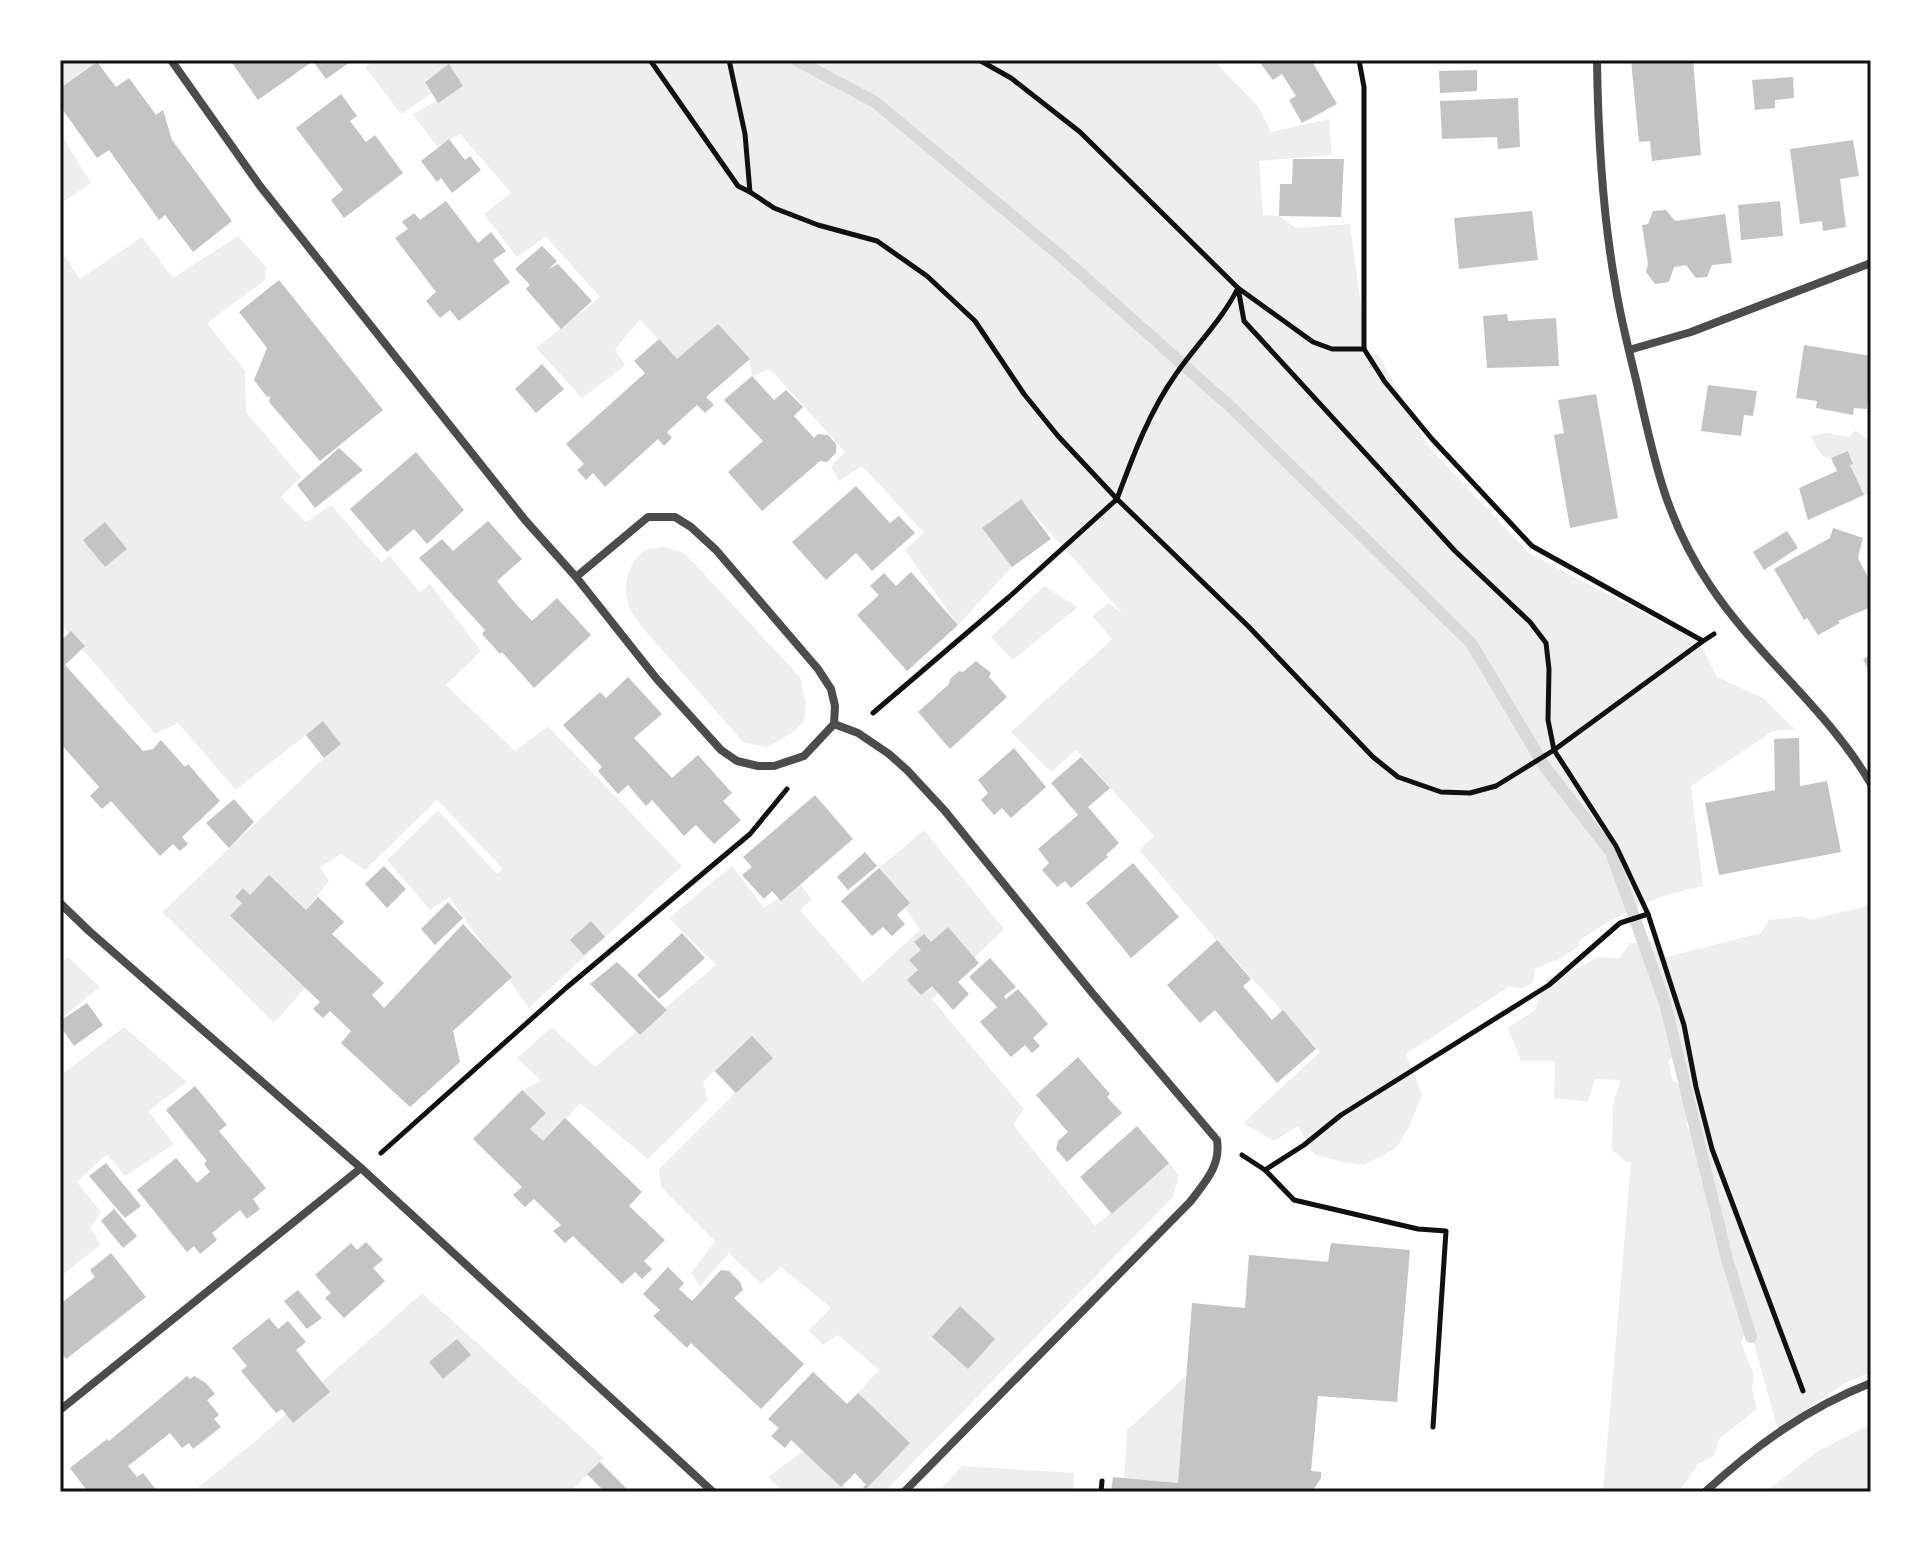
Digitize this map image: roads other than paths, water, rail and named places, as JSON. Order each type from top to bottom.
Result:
[{"type":"street","points":[[171,60],[260,186],[525,520],[576,577],[656,678],[721,750],[737,761],[774,766],[804,756],[834,724],[835,706],[831,689],[818,669],[716,550],[675,517],[648,517],[576,577]]},
{"type":"street","points":[[1597,60],[1599,137],[1615,287],[1666,502],[1689,553],[1734,619],[1827,722],[1871,784]]},
{"type":"street","points":[[1629,350],[1691,332],[1871,263]]},
{"type":"street","points":[[834,724],[858,733],[889,754],[935,801],[1217,1140],[1219,1153],[1214,1168],[1190,1202],[904,1492]]},
{"type":"street","points":[[60,903],[362,1169],[713,1492]]},
{"type":"street","points":[[60,1410],[362,1169]]},
{"type":"street","points":[[1705,1492],[1757,1446],[1810,1410],[1871,1383]]},
{"type":"waterway","points":[[796,60],[875,102],[1062,257],[1233,409],[1471,643],[1545,767],[1611,852],[1665,1003],[1727,1259],[1751,1337]]}]
